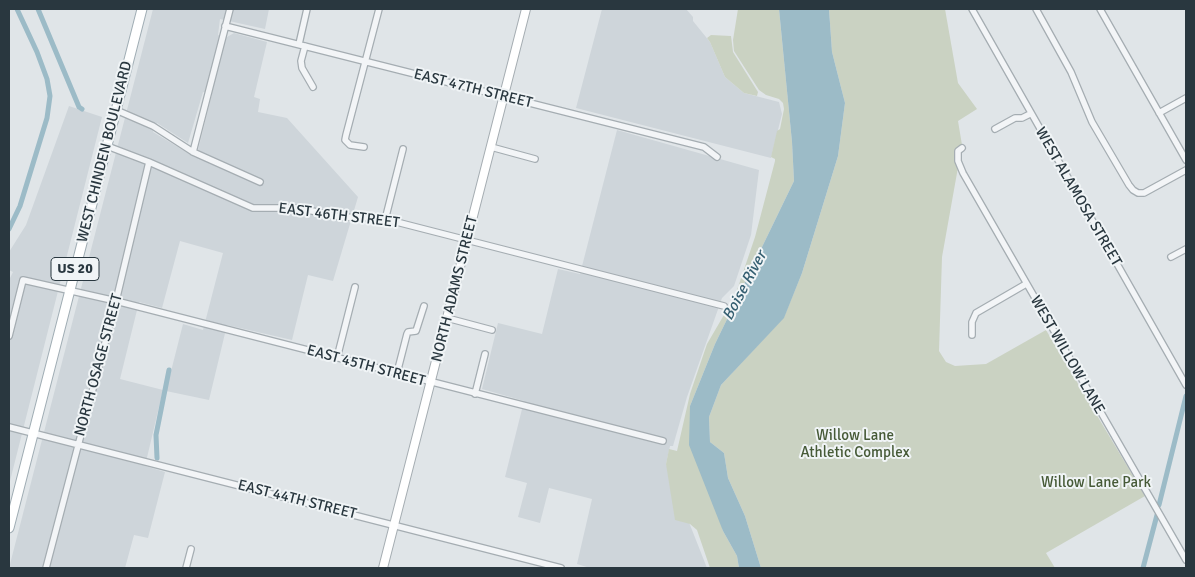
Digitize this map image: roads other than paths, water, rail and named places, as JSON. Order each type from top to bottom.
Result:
[{"type":"main road","name":"WEST CHINDEN BOULEVARD","points":[[9,528],[142,9]]},
{"type":"street","points":[[193,152],[230,9]]},
{"type":"street","points":[[308,9],[301,61],[302,68],[313,87]]},
{"type":"street","points":[[364,147],[350,145],[346,140],[346,135],[379,9]]},
{"type":"street","name":"NORTH ADAMS STREET","points":[[383,568],[526,9]]},
{"type":"street","name":"WEST ALAMOSA STREET","points":[[972,9],[1186,386]]},
{"type":"street","points":[[1036,9],[1071,72],[1092,122],[1129,185],[1138,193],[1149,191],[1186,170]]},
{"type":"street","points":[[1100,9],[1186,160]]},
{"type":"street","name":"EAST 47TH STREET","points":[[225,26],[704,147],[717,157]]},
{"type":"street","points":[[1159,113],[1186,98]]},
{"type":"street","points":[[116,110],[152,126],[193,152],[260,182]]},
{"type":"street","points":[[995,129],[1015,118],[1022,118],[1030,114]]},
{"type":"street","name":"EAST 46TH STREET","points":[[107,146],[149,162],[253,208],[298,208],[341,217],[386,220],[724,306]]},
{"type":"street","points":[[491,147],[535,159]]},
{"type":"street","name":"WEST WILLOW LANE","points":[[962,148],[958,151],[958,161],[963,173],[1186,560]]},
{"type":"street","points":[[386,220],[403,149]]},
{"type":"street","name":"NORTH OSAGE STREET","points":[[46,568],[116,302],[149,162]]},
{"type":"street","points":[[1171,257],[1184,250],[1186,257]]},
{"type":"street","name":"EAST 45TH STREET","points":[[9,336],[23,280],[70,290],[663,441]]},
{"type":"street","points":[[972,335],[972,322],[976,313],[1026,284]]},
{"type":"street","points":[[337,358],[355,286]]},
{"type":"street","points":[[397,373],[406,334],[416,330],[424,306]]},
{"type":"street","points":[[447,318],[492,330]]},
{"type":"street","points":[[475,394],[485,354]]},
{"type":"street","name":"EAST 44TH STREET","points":[[9,427],[561,568]]},
{"type":"street","points":[[186,568],[191,549]]},
{"type":"water","name":"Boise River","points":[[779,9],[829,9],[832,52],[845,103],[838,156],[802,273],[784,318],[721,385],[709,417],[710,442],[724,453],[728,478],[745,516],[761,568],[739,568],[737,556],[723,531],[689,445],[690,406],[715,344],[794,181]]},
{"type":"waterway","points":[[9,229],[20,206],[47,118],[50,96],[47,79],[37,52],[17,9]]},
{"type":"waterway","points":[[38,9],[79,107],[82,109]]},
{"type":"waterway","points":[[157,458],[156,435],[169,370]]},
{"type":"waterway","points":[[1159,505],[1186,396]]},
{"type":"waterway","points":[[1143,568],[1157,515]]},
{"type":"park label","name":"Willow Lane Athletic Complex","points":[[855,444]]},
{"type":"park label","name":"Willow Lane Park","points":[[1096,483]]}]
